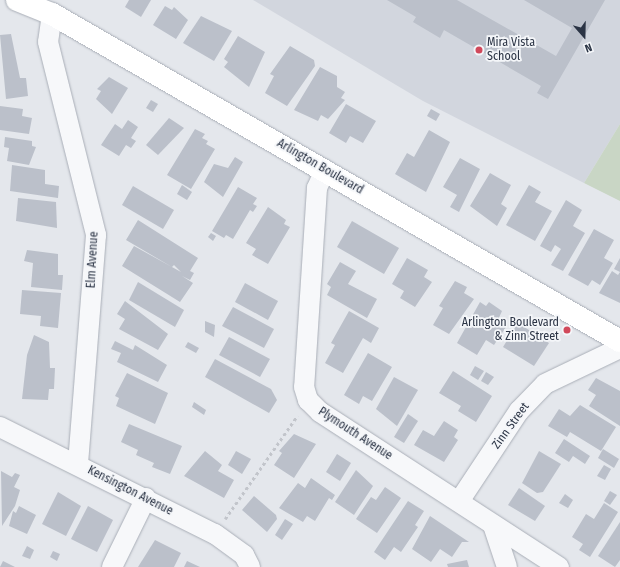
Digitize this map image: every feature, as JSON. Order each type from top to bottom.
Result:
[{"type":"main road","name":"Arlington Boulevard","points":[[17,0],[52,14],[620,341]]},
{"type":"street","name":"Elm Avenue","points":[[52,14],[48,42],[96,235],[78,464]]},
{"type":"street","name":"Plymouth Avenue","points":[[325,170],[317,188],[304,387],[308,400],[320,412],[460,500],[493,525],[559,567]]},
{"type":"street","name":"Zinn Street","points":[[460,500],[519,411],[546,384],[620,348]]},
{"type":"street","name":"Kensington Avenue","points":[[0,427],[78,464],[215,534],[244,555],[250,567]]},
{"type":"street","points":[[112,567],[146,498]]},
{"type":"street","points":[[493,525],[507,567]]},
{"type":"path","points":[[215,534],[308,400]]},
{"type":"shaded area","name":"Mira Vista School","points":[[253,0],[620,0],[620,124],[584,183],[423,101]]},
{"type":"green space","points":[[620,124],[620,201],[584,183]]},
{"type":"building","points":[[129,0],[151,0],[141,17],[125,7]]},
{"type":"building","points":[[387,0],[457,0],[556,56],[572,28],[524,0],[605,0],[548,99],[537,93],[541,86],[444,30],[440,38],[413,22],[416,17]]},
{"type":"building","points":[[165,6],[172,10],[174,7],[188,20],[176,39],[153,25]]},
{"type":"building","points":[[201,16],[232,31],[214,61],[183,43]]},
{"type":"building","points":[[11,34],[20,78],[26,78],[28,96],[6,99],[0,35]]},
{"type":"building","points":[[238,36],[265,52],[249,87],[224,67],[228,62],[224,59]]},
{"type":"building","points":[[290,46],[314,60],[315,66],[287,106],[265,93],[274,76],[270,74]]},
{"type":"building","points":[[320,67],[337,76],[337,87],[345,92],[341,98],[345,100],[328,119],[321,115],[318,121],[294,110]]},
{"type":"building","points":[[109,77],[128,88],[112,114],[96,99],[101,91],[97,89]]},
{"type":"building","points":[[151,100],[158,104],[153,112],[146,108]]},
{"type":"building","points":[[346,104],[376,121],[363,143],[350,136],[346,143],[329,133]]},
{"type":"building","points":[[0,106],[23,109],[22,116],[32,118],[29,134],[0,130]]},
{"type":"building","points":[[431,109],[440,114],[436,121],[427,116]]},
{"type":"building","points":[[169,118],[184,128],[158,155],[146,145]]},
{"type":"building","points":[[128,120],[138,127],[131,138],[136,141],[131,148],[126,145],[119,156],[101,145],[115,124],[122,129]]},
{"type":"building","points":[[195,129],[205,134],[202,138],[208,141],[206,144],[215,149],[191,189],[167,175]]},
{"type":"building","points":[[429,130],[450,142],[426,192],[395,174],[407,153],[414,157]]},
{"type":"building","points":[[5,137],[32,141],[32,146],[36,147],[29,165],[7,161],[9,148],[4,147]]},
{"type":"building","points":[[235,157],[243,162],[223,197],[204,182],[214,164],[228,168]]},
{"type":"building","points":[[460,158],[480,169],[459,212],[450,207],[457,195],[443,187]]},
{"type":"building","points":[[12,165],[45,170],[45,184],[59,186],[58,198],[10,191]]},
{"type":"building","points":[[490,173],[511,185],[501,204],[507,208],[497,226],[470,206]]},
{"type":"building","points":[[182,185],[192,192],[187,200],[177,194]]},
{"type":"building","points":[[529,185],[541,192],[535,202],[552,211],[535,241],[506,225]]},
{"type":"building","points":[[133,186],[174,210],[163,229],[122,205]]},
{"type":"building","points":[[238,187],[257,198],[253,204],[257,206],[253,212],[250,210],[233,239],[226,235],[224,238],[212,231]]},
{"type":"building","points":[[18,198],[56,202],[57,228],[16,221]]},
{"type":"building","points":[[566,200],[582,210],[573,226],[585,233],[563,271],[551,265],[561,249],[555,245],[551,252],[540,246]]},
{"type":"building","points":[[268,207],[286,220],[284,224],[290,227],[268,264],[252,255],[256,249],[246,243]]},
{"type":"building","points":[[138,220],[198,258],[190,271],[194,273],[190,280],[182,276],[193,283],[180,302],[122,266],[134,246],[181,272],[174,265],[172,267],[126,240]]},
{"type":"building","points":[[352,221],[399,248],[384,274],[337,247]]},
{"type":"building","points":[[594,229],[614,240],[604,258],[613,263],[600,285],[592,280],[588,286],[568,275]]},
{"type":"building","points":[[211,233],[216,236],[213,241],[208,237]]},
{"type":"building","points":[[27,250],[58,254],[58,275],[63,275],[62,290],[31,287],[33,263],[24,261]]},
{"type":"building","points":[[407,258],[428,270],[424,277],[432,282],[415,307],[400,298],[404,291],[392,284]]},
{"type":"building","points":[[620,258],[620,272],[614,269]]},
{"type":"building","points":[[340,262],[356,271],[348,284],[377,299],[367,318],[327,295],[331,287],[327,284]]},
{"type":"building","points":[[612,271],[618,275],[620,272],[620,303],[599,293]]},
{"type":"building","points":[[455,281],[467,287],[464,293],[474,299],[449,334],[433,325],[443,308],[439,306]]},
{"type":"building","points":[[138,282],[184,310],[175,327],[129,300]]},
{"type":"building","points":[[245,283],[278,301],[268,320],[235,302]]},
{"type":"building","points":[[22,290],[61,293],[58,328],[40,326],[41,316],[20,314]]},
{"type":"building","points":[[125,301],[168,334],[158,350],[119,329],[125,319],[117,314]]},
{"type":"building","points":[[480,302],[486,306],[489,302],[502,311],[497,322],[506,327],[494,345],[486,340],[477,355],[457,343]]},
{"type":"building","points":[[233,307],[274,329],[264,348],[222,326]]},
{"type":"building","points":[[349,311],[379,328],[371,343],[363,338],[343,373],[325,363],[335,345],[331,343]]},
{"type":"building","points":[[205,321],[215,325],[214,337],[205,332]]},
{"type":"building","points":[[518,323],[549,343],[534,366],[503,347]]},
{"type":"building","points":[[34,335],[49,342],[50,368],[55,368],[54,389],[49,389],[48,400],[22,399],[27,355]]},
{"type":"building","points":[[229,337],[270,359],[260,377],[219,355]]},
{"type":"building","points":[[115,341],[133,350],[135,345],[167,365],[158,382],[117,362],[121,353],[111,349]]},
{"type":"building","points":[[188,342],[199,348],[196,353],[185,347]]},
{"type":"building","points":[[368,353],[392,367],[372,401],[363,396],[359,404],[344,395]]},
{"type":"building","points":[[215,359],[271,389],[277,400],[269,413],[205,377]]},
{"type":"building","points":[[475,366],[484,371],[478,380],[470,375]]},
{"type":"building","points":[[453,371],[492,396],[476,422],[458,411],[461,406],[439,393]]},
{"type":"building","points":[[486,372],[494,377],[488,385],[481,381]]},
{"type":"building","points":[[127,373],[168,393],[155,424],[116,406],[119,398],[115,396]]},
{"type":"building","points":[[394,377],[418,390],[397,426],[376,409]]},
{"type":"building","points":[[596,378],[620,391],[620,426],[589,406],[596,395],[588,390]]},
{"type":"building","points":[[194,402],[206,410],[204,415],[192,407]]},
{"type":"building","points":[[580,405],[616,427],[601,451],[570,432],[567,437],[548,426],[559,409],[570,416]]},
{"type":"building","points":[[408,414],[418,421],[404,443],[394,437]]},
{"type":"building","points":[[444,421],[458,430],[454,437],[458,440],[444,462],[414,445],[423,430],[434,436]]},
{"type":"building","points":[[129,424],[182,446],[170,474],[152,467],[154,463],[136,455],[138,450],[121,442]]},
{"type":"building","points":[[294,434],[316,444],[294,478],[274,465],[282,453],[279,451]]},
{"type":"building","points":[[564,439],[590,456],[585,464],[573,456],[569,462],[555,453]]},
{"type":"building","points":[[603,449],[619,459],[614,468],[598,458]]},
{"type":"building","points":[[205,451],[222,465],[218,471],[234,480],[224,498],[184,476]]},
{"type":"building","points":[[236,451],[251,459],[242,474],[228,465]]},
{"type":"building","points":[[539,451],[561,464],[543,492],[537,493],[522,483]]},
{"type":"building","points":[[337,454],[351,463],[340,481],[326,472]]},
{"type":"building","points":[[604,465],[611,469],[605,480],[597,476]]},
{"type":"building","points":[[356,470],[373,486],[354,515],[335,502]]},
{"type":"building","points":[[1,471],[12,477],[15,473],[20,475],[14,487],[20,490],[15,506],[2,526]]},
{"type":"building","points":[[311,478],[335,495],[332,500],[329,498],[315,521],[307,516],[303,522],[279,508],[298,483],[305,488]]},
{"type":"building","points":[[385,487],[401,498],[377,533],[356,519],[371,497],[376,500]]},
{"type":"building","points":[[519,488],[545,506],[535,521],[508,505]]},
{"type":"building","points":[[610,491],[617,495],[610,505],[604,501]]},
{"type":"building","points":[[58,492],[81,506],[66,536],[42,524]]},
{"type":"building","points":[[565,494],[573,500],[568,508],[559,503]]},
{"type":"building","points":[[254,496],[276,515],[277,519],[267,532],[242,510]]},
{"type":"building","points":[[408,501],[424,511],[415,525],[418,527],[401,552],[394,547],[385,560],[374,552]]},
{"type":"building","points":[[604,503],[618,512],[590,557],[579,550],[583,544],[572,537],[586,514],[594,519]]},
{"type":"building","points":[[19,506],[36,515],[27,534],[9,526],[13,511],[16,513]]},
{"type":"building","points":[[88,506],[113,520],[97,552],[71,539]]},
{"type":"building","points":[[430,516],[469,542],[462,542],[452,557],[440,549],[431,562],[412,549]]},
{"type":"building","points":[[285,519],[293,524],[282,540],[275,535]]},
{"type":"building","points":[[620,522],[620,560],[615,567],[598,556]]},
{"type":"building","points":[[155,540],[181,553],[174,567],[138,567]]},
{"type":"building","points":[[27,546],[34,550],[30,559],[22,556]]},
{"type":"building","points":[[53,551],[60,554],[57,561],[50,557]]},
{"type":"building","points":[[467,560],[469,567],[448,567],[447,564]]},
{"type":"building","points":[[3,561],[15,567],[0,567]]},
{"type":"building","points":[[187,561],[200,567],[184,567]]},
{"type":"place","name":"Mira Vista School","points":[[479,50]]},
{"type":"place","name":"Arlington Boulevard & Zinn Street","points":[[567,330]]}]
